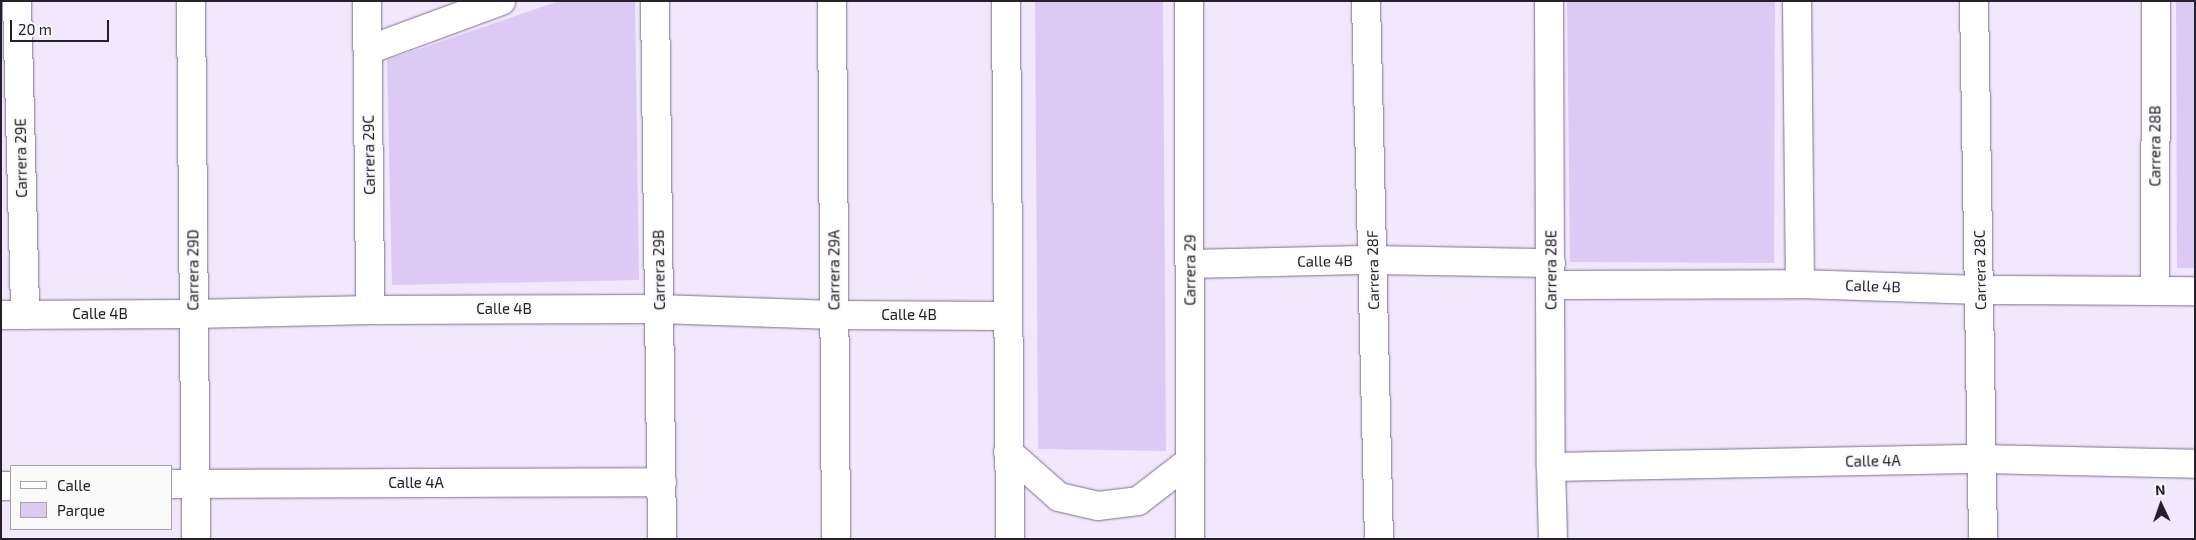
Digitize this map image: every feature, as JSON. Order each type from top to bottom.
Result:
[{"type":"street","points":[[1,4],[10,1]]},
{"type":"street","name":"Carrera 29E","points":[[13,315],[17,1]]},
{"type":"street","name":"Carrera 29D","points":[[191,1],[194,314],[184,484],[196,539]]},
{"type":"street","name":"Carrera 29C","points":[[368,1],[370,310]]},
{"type":"street","points":[[368,50],[501,1]]},
{"type":"street","name":"Carrera 29B","points":[[655,1],[662,539]]},
{"type":"street","name":"Carrera 29A","points":[[832,1],[836,539]]},
{"type":"street","points":[[1006,1],[1010,539]]},
{"type":"street","name":"Carrera 29","points":[[1189,1],[1190,539]]},
{"type":"street","name":"Carrera 28F","points":[[1366,1],[1379,539]]},
{"type":"street","name":"Carrera 28E","points":[[1549,1],[1553,539]]},
{"type":"street","points":[[1796,1],[1800,284]]},
{"type":"street","name":"Carrera 28C","points":[[1974,1],[1983,539]]},
{"type":"street","name":"Carrera 28B","points":[[2155,290],[2156,1]]},
{"type":"street","name":"Calle 4B","points":[[1190,264],[1372,260],[1551,274],[1800,284],[1980,290],[2195,291]]},
{"type":"street","name":"Calle 4B","points":[[13,315],[194,314],[370,310],[659,309],[834,315],[1008,316]]},
{"type":"street","points":[[1008,452],[1059,497],[1098,506],[1138,502],[1190,461]]},
{"type":"street","name":"Calle 4A","points":[[1551,467],[1982,459],[2195,464]]},
{"type":"street","name":"Calle 4A","points":[[184,484],[662,482]]},
{"type":"green space","points":[[559,1],[635,1],[639,280],[392,285],[387,60]]},
{"type":"green space","points":[[1035,1],[1163,1],[1166,451],[1038,449]]},
{"type":"green space","points":[[1567,1],[1775,1],[1774,263],[1570,262]]},
{"type":"green space","points":[[2176,1],[2195,1],[2195,268],[2177,268]]}]
